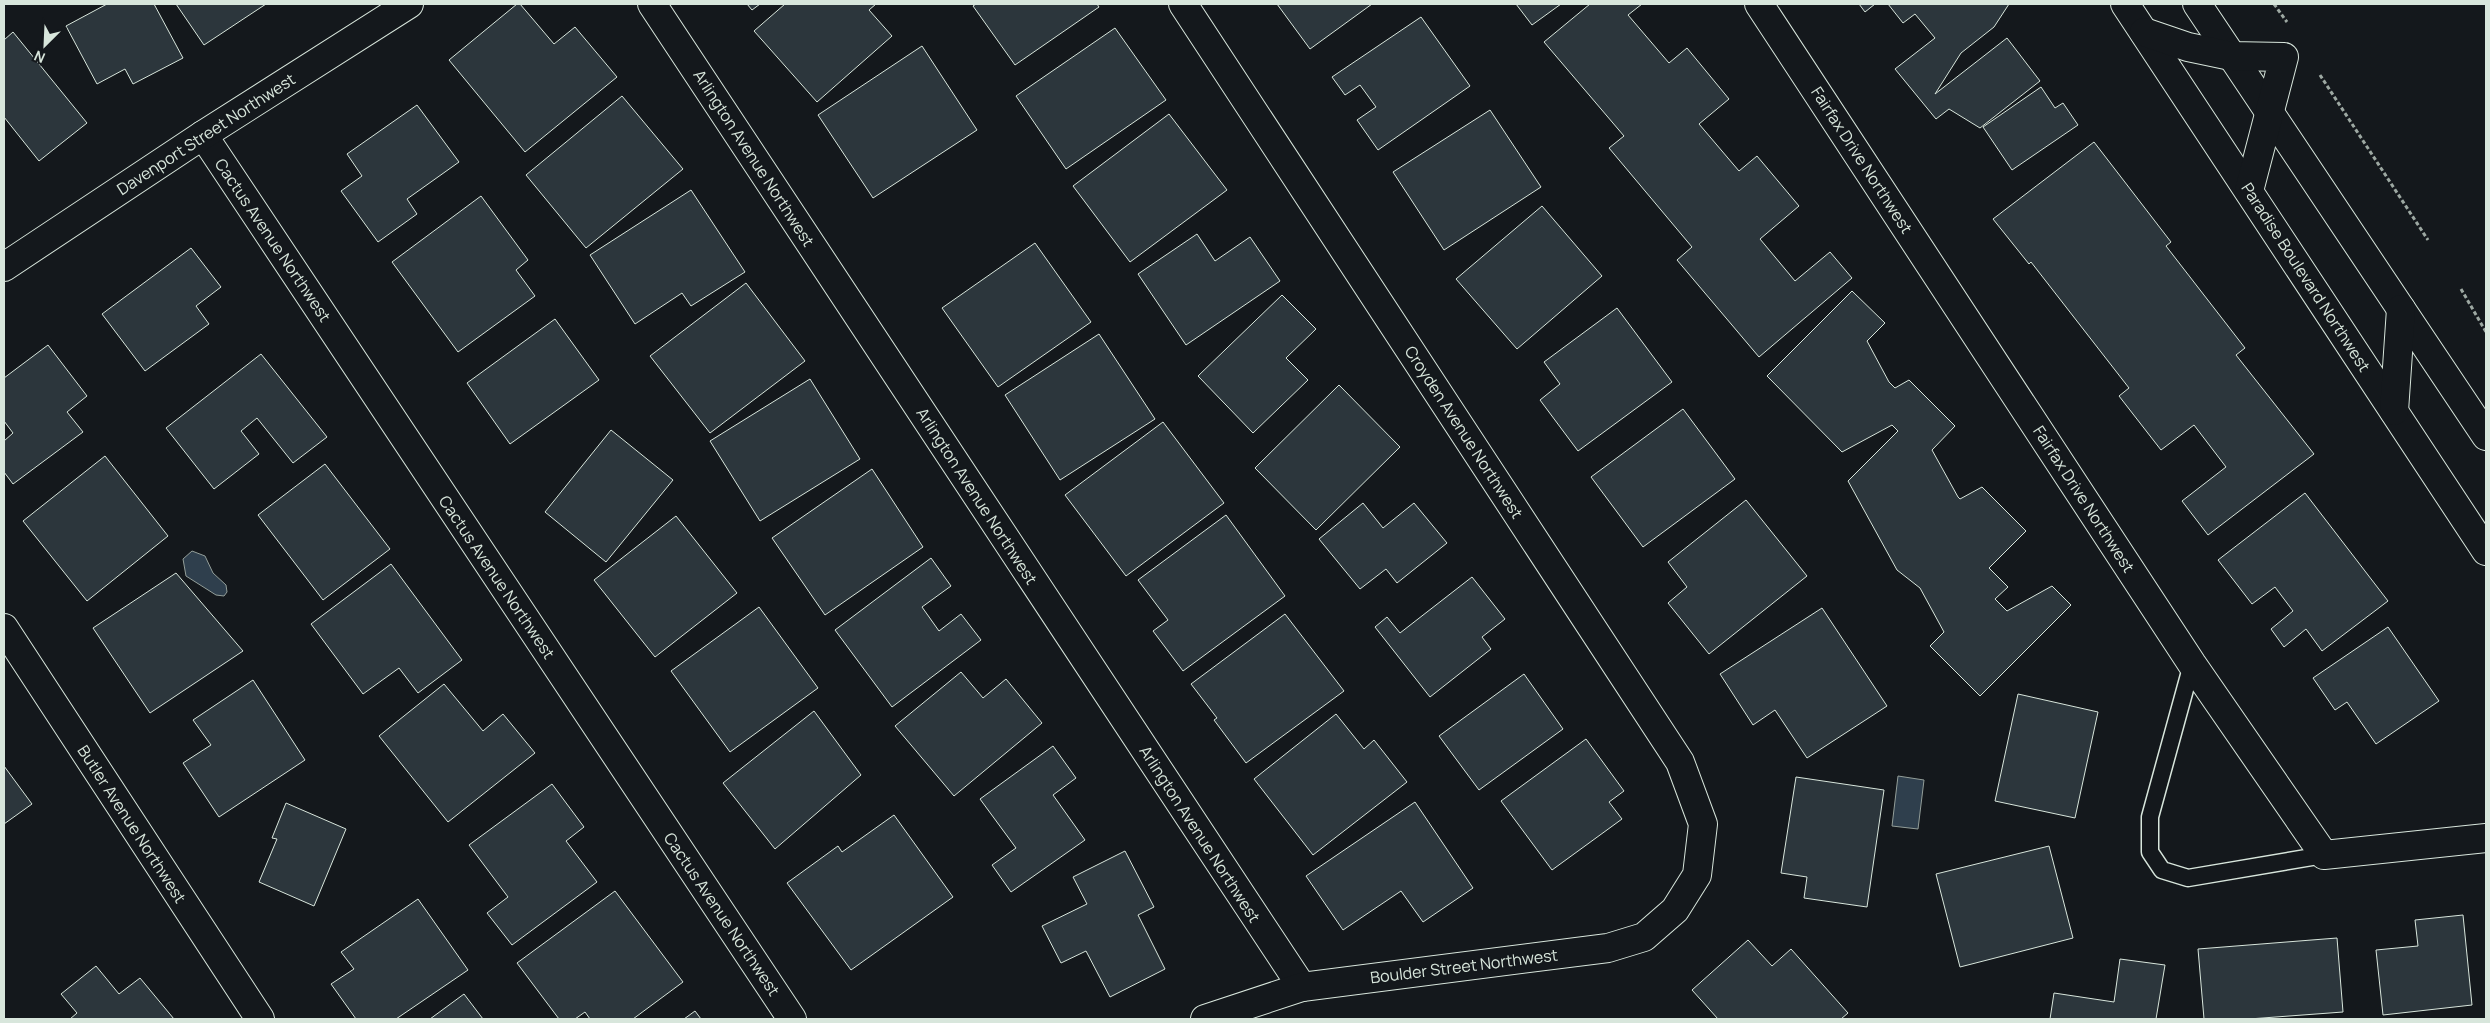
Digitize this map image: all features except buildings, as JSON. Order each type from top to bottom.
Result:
[{"type":"street","name":"Davenport Street Northwest","points":[[4,267],[203,134],[409,4]]},
{"type":"street","name":"Arlington Avenue Northwest","points":[[652,4],[1302,987]]},
{"type":"street","name":"Croyden Avenue Northwest","points":[[1183,4],[1680,762],[1703,824],[1697,875]]},
{"type":"street","name":"Fairfax Drive Northwest","points":[[1760,4],[2192,664],[2324,855]]},
{"type":"street","name":"Paradise Boulevard Northwest","points":[[2125,4],[2486,551]]},
{"type":"street","points":[[2197,4],[2486,436]]},
{"type":"street","points":[[2144,32],[2188,47],[2231,56],[2284,57],[2249,191]]},
{"type":"street","name":"Cactus Avenue Northwest","points":[[203,134],[792,1019]]},
{"type":"street","points":[[2394,411],[2401,309]]},
{"type":"street","name":"Butler Avenue Northwest","points":[[4,628],[260,1019]]},
{"type":"street","points":[[2324,855],[2486,838]]},
{"type":"street","name":"Boulder Street Northwest","points":[[1205,1019],[1302,987],[1608,948],[1644,937],[1675,910],[1697,875]]},
{"type":"lane","points":[[2192,664],[2150,817],[2150,852],[2162,870],[2188,878],[2324,855]]},
{"type":"path","points":[[2274,4],[2287,22]]},
{"type":"path","points":[[2320,75],[2428,240]]},
{"type":"path","points":[[2461,289],[2486,332]]},
{"type":"water","points":[[192,551],[205,556],[213,573],[226,585],[227,592],[224,596],[216,595],[186,576],[183,559]]},
{"type":"water","points":[[1898,776],[1924,780],[1918,829],[1892,826]]}]
